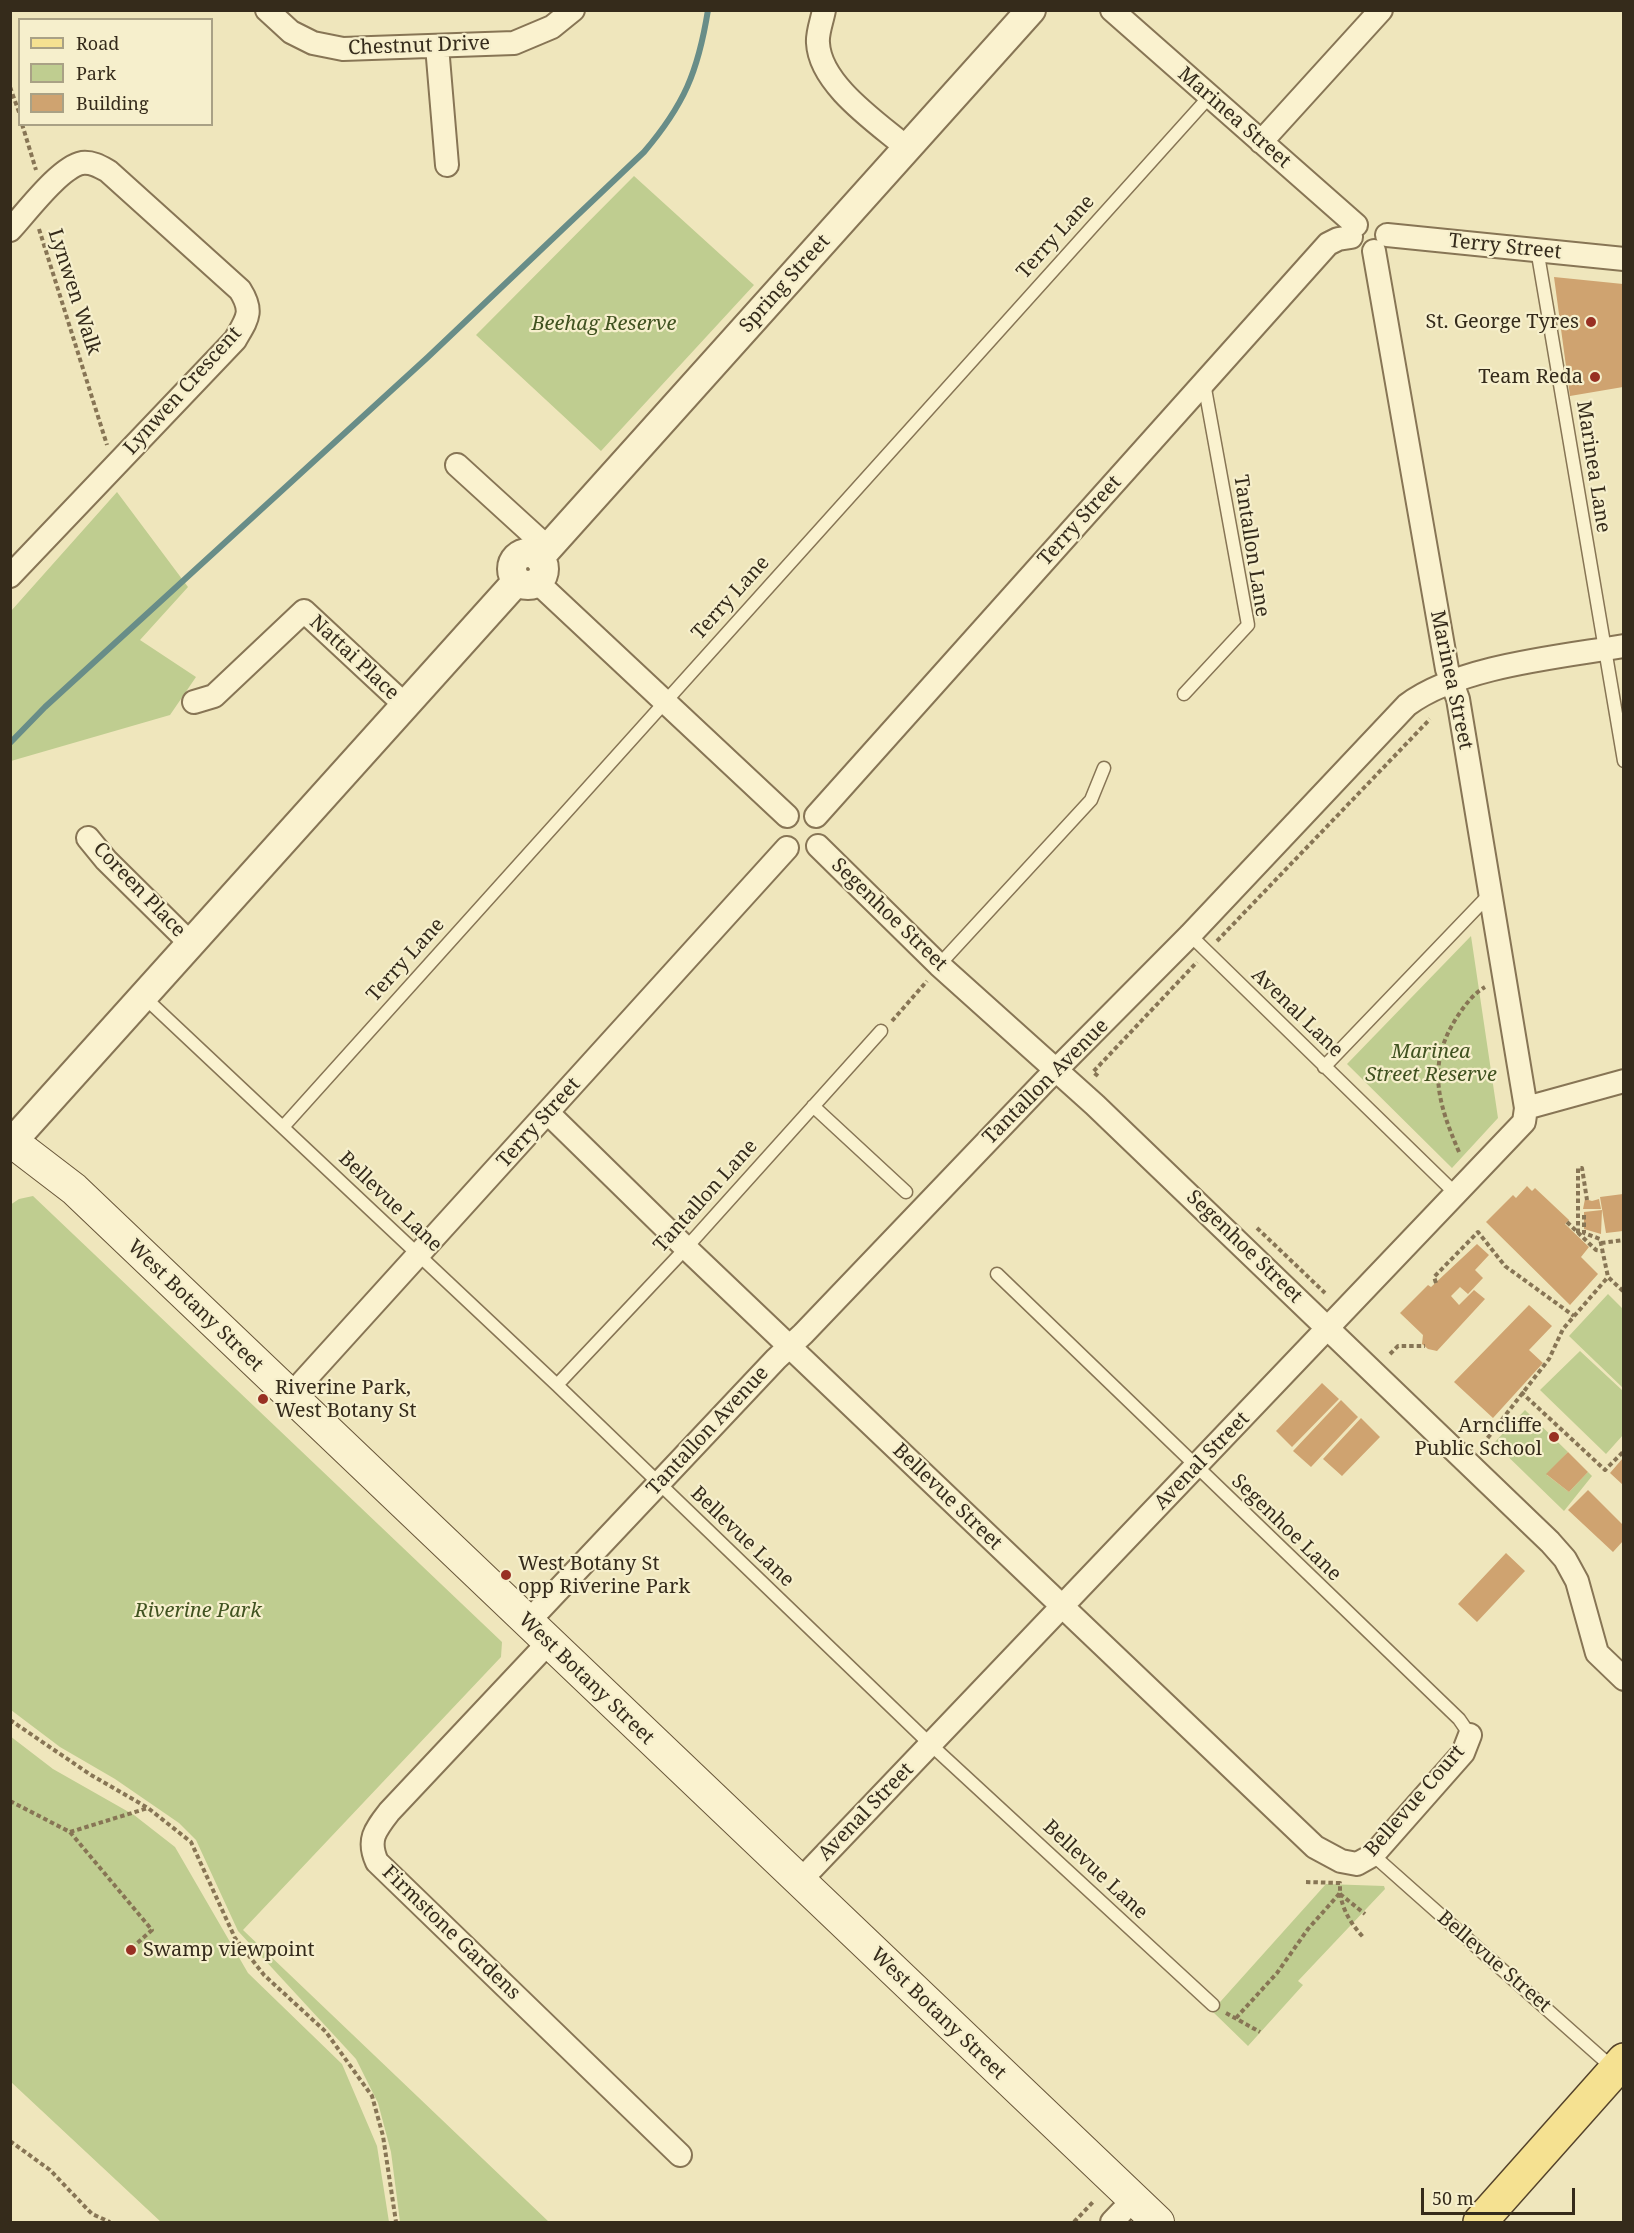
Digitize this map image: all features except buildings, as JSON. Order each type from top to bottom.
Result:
[{"type":"main road","name":"West Botany Street","points":[[11,1143],[74,1189],[1158,2223]]},
{"type":"main road","points":[[1480,2223],[1621,2064]]},
{"type":"street","name":"Chestnut Drive","points":[[267,10],[291,32],[314,43],[333,47],[514,43],[552,27],[573,10]]},
{"type":"street","points":[[824,10],[818,43],[824,67],[837,86],[907,148]]},
{"type":"street","name":"Spring Street","points":[[11,1143],[405,705],[535,567],[1031,10]]},
{"type":"street","name":"Marinea Street","points":[[1112,10],[1261,142],[1354,231]]},
{"type":"street","points":[[1261,142],[1381,10]]},
{"type":"street","points":[[437,46],[447,165]]},
{"type":"street","name":"Lynwen Crescent","points":[[10,230],[67,169],[81,164],[95,164],[108,171],[240,290],[249,304],[247,320],[235,340],[10,576]]},
{"type":"street","points":[[1354,231],[1366,221],[1377,222],[1386,229],[1380,243]]},
{"type":"street","name":"Terry Street","points":[[816,816],[1328,244],[1354,231]]},
{"type":"street","name":"Marinea Street","points":[[1380,243],[1445,657],[1458,699],[1526,1108]]},
{"type":"street","name":"Terry Street","points":[[1380,243],[1537,249],[1623,259]]},
{"type":"street","points":[[457,465],[535,567],[664,702],[786,816]]},
{"type":"street","name":"Nattai Place","points":[[194,702],[214,696],[304,611],[405,705]]},
{"type":"street","name":"Tantallon Avenue","points":[[538,1633],[659,1484],[790,1345],[1190,935],[1407,705],[1432,688],[1473,674],[1613,648]]},
{"type":"street","points":[[801,810],[816,816],[824,831],[818,846],[806,853],[787,848],[780,829],[786,816],[801,810]]},
{"type":"street","name":"Coreen Place","points":[[88,838],[106,861],[190,942]]},
{"type":"street","name":"Segenhoe Street","points":[[818,846],[939,964],[1095,1105],[1565,1559],[1584,1601],[1597,1653],[1623,1679]]},
{"type":"street","name":"Terry Street","points":[[290,1396],[419,1257],[787,848]]},
{"type":"street","points":[[1526,1108],[1623,1081]]},
{"type":"street","name":"Avenal Street","points":[[800,1882],[1524,1122],[1526,1108]]},
{"type":"street","name":"Bellevue Street","points":[[548,1113],[686,1248],[1299,1834],[1327,1855],[1341,1861],[1365,1859]]},
{"type":"street","name":"Firmstone Gardens","points":[[538,1633],[388,1812],[375,1830],[371,1840],[371,1850],[377,1862],[680,2155]]},
{"type":"street","name":"Bellevue Court","points":[[1365,1859],[1463,1753],[1470,1735]]},
{"type":"street","points":[[1112,2223],[1133,2200]]},
{"type":"lane","name":"Terry Lane","points":[[283,1127],[1209,97]]},
{"type":"lane","name":"Marinea Lane","points":[[1537,249],[1613,648],[1623,761]]},
{"type":"lane","name":"Tantallon Lane","points":[[1184,694],[1248,625],[1204,383]]},
{"type":"lane","points":[[939,964],[1092,800],[1104,768]]},
{"type":"lane","points":[[1324,1067],[1489,895]]},
{"type":"lane","name":"Avenal Lane","points":[[1190,935],[1455,1193]]},
{"type":"lane","name":"Bellevue Lane","points":[[142,996],[557,1385],[930,1744],[1213,2005]]},
{"type":"lane","name":"Tantallon Lane","points":[[557,1385],[686,1248],[881,1031]]},
{"type":"lane","points":[[813,1106],[906,1192]]},
{"type":"lane","name":"Segenhoe Lane","points":[[997,1274],[1195,1468],[1459,1719],[1470,1735]]},
{"type":"lane","name":"Bellevue Street","points":[[1365,1859],[1621,2064]]},
{"type":"path","points":[[10,87],[18,109]]},
{"type":"path","name":"Lynwen Walk","points":[[23,126],[43,195],[37,223],[114,467]]},
{"type":"path","points":[[1459,1152],[1444,1119],[1437,1083],[1438,1056],[1453,1022],[1465,1004],[1479,990],[1503,978]]},
{"type":"path","points":[[903,1011],[915,997]]},
{"type":"path","points":[[1578,1233],[1578,1168],[1582,1168],[1587,1200]]},
{"type":"path","points":[[1584,1215],[1584,1233],[1600,1239],[1608,1277],[1623,1292]]},
{"type":"path","points":[[1567,1222],[1596,1250],[1602,1251]]},
{"type":"path","points":[[1436,1283],[1434,1277],[1478,1232],[1505,1266],[1574,1316]]},
{"type":"path","points":[[1600,1244],[1623,1240]]},
{"type":"path","points":[[1483,1444],[1521,1392],[1549,1359],[1563,1329],[1608,1277]]},
{"type":"path","points":[[1390,1354],[1398,1346],[1406,1344],[1422,1348],[1425,1346]]},
{"type":"path","points":[[1521,1392],[1605,1470],[1623,1451]]},
{"type":"path","points":[[10,1720],[91,1775],[148,1808],[190,1842],[235,1938],[264,1975],[326,2032],[372,2096],[383,2136],[396,2223]]},
{"type":"path","points":[[10,1801],[70,1832],[152,1930],[128,1952]]},
{"type":"path","points":[[70,1832],[148,1808]]},
{"type":"path","points":[[1306,1882],[1340,1883],[1342,1907],[1364,1938]]},
{"type":"path","points":[[1236,2018],[1278,1972],[1308,1929],[1340,1893]]},
{"type":"path","points":[[1340,1893],[1365,1914]]},
{"type":"path","points":[[1213,2005],[1260,2032]]},
{"type":"path","points":[[10,2141],[50,2170],[92,2214],[110,2223]]},
{"type":"path","points":[[1074,2223],[1094,2201]]},
{"type":"green space","name":"Beehag Reserve","points":[[634,176],[754,285],[601,451],[476,335]]},
{"type":"green space","points":[[117,492],[188,587],[140,640],[196,677],[170,715],[11,761],[11,611]]},
{"type":"green space","name":"Marinea Street Reserve","points":[[1471,936],[1498,1118],[1452,1168],[1347,1064]]},
{"type":"green space","name":"Riverine Park","points":[[33,1196],[502,1642],[501,1657],[243,1930],[549,2222],[400,2222],[391,2152],[378,2103],[356,2059],[238,1931],[196,1840],[179,1823],[115,1779],[60,1747],[11,1710],[10,1205],[19,1199]]},
{"type":"green space","points":[[1608,1294],[1623,1309],[1623,1388],[1569,1336]]},
{"type":"green space","points":[[1580,1351],[1623,1391],[1623,1435],[1606,1454],[1540,1390]]},
{"type":"green space","points":[[1525,1410],[1568,1452],[1547,1475],[1569,1492],[1588,1472],[1592,1476],[1564,1511],[1494,1443]]},
{"type":"green space","points":[[10,1736],[53,1769],[134,1815],[175,1847],[248,1973],[342,2064],[377,2146],[389,2222],[161,2222],[11,2082]]},
{"type":"green space","points":[[1326,1884],[1384,1886],[1385,1889],[1298,1981],[1303,1985],[1248,2046],[1212,2011]]},
{"type":"waterway","points":[[10,743],[45,707],[428,357],[644,152],[669,119],[687,87],[699,52],[708,10]]},
{"type":"place","name":"St. George Tyres","points":[[1591,322]]},
{"type":"place","name":"Team Reda","points":[[1595,377]]},
{"type":"place","name":"Riverine Park, West Botany St","points":[[263,1399]]},
{"type":"place","name":"Arncliffe Public School","points":[[1554,1437]]},
{"type":"place","name":"West Botany St opp Riverine Park","points":[[506,1575]]},
{"type":"place","name":"Swamp viewpoint","points":[[131,1950]]}]
